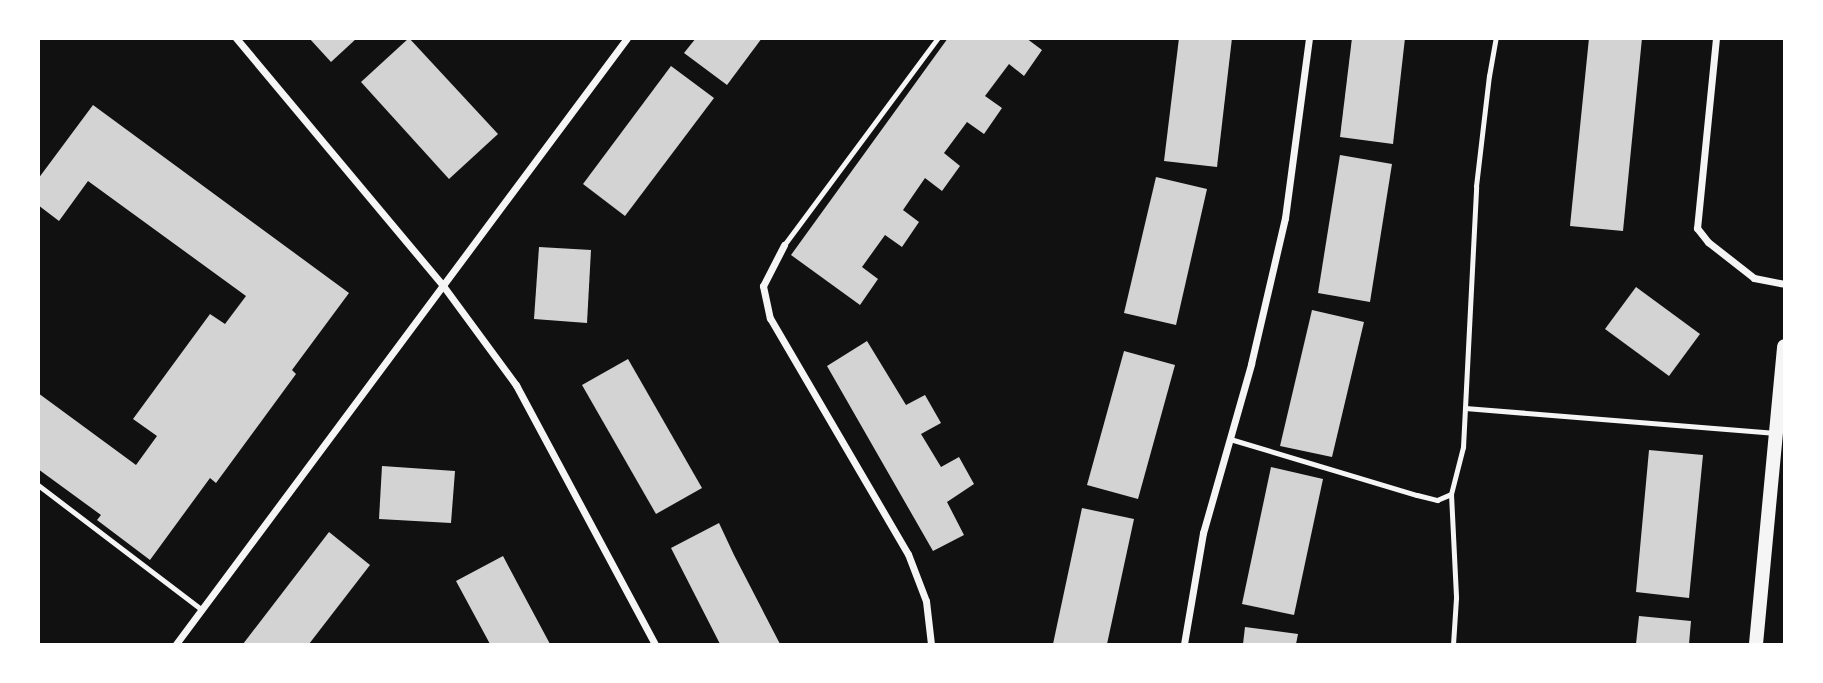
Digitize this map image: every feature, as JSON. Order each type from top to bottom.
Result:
[{"type":"main road","points":[[1756,645],[1784,346]]},
{"type":"street","points":[[236,38],[444,287],[516,385],[655,645]]},
{"type":"street","points":[[176,645],[627,38]]},
{"type":"street","points":[[1184,645],[1203,533],[1230,439],[1285,218],[1309,38]]},
{"type":"street","points":[[1716,38],[1697,228],[1708,242],[1754,278],[1784,284]]},
{"type":"street","points":[[784,245],[763,286],[770,318],[908,554],[926,601],[931,645]]},
{"type":"lane","points":[[784,245],[938,38]]},
{"type":"lane","points":[[1453,645],[1456,598],[1451,494],[1463,447],[1476,186],[1496,38]]},
{"type":"lane","points":[[1465,408],[1776,433]]},
{"type":"lane","points":[[1230,439],[1437,500],[1451,494]]},
{"type":"lane","points":[[38,485],[202,610]]},
{"type":"building","points":[[309,38],[357,38],[331,62]]},
{"type":"building","points":[[409,38],[498,134],[449,179],[361,82]]},
{"type":"building","points":[[696,38],[762,38],[727,85],[684,53]]},
{"type":"building","points":[[948,38],[1026,38],[1042,50],[1024,76],[1009,64],[985,96],[1002,108],[984,134],[967,122],[944,153],[960,166],[942,191],[925,178],[903,210],[919,222],[902,247],[885,235],[862,267],[878,279],[860,305],[791,255]]},
{"type":"building","points":[[1179,38],[1232,38],[1217,167],[1164,161]]},
{"type":"building","points":[[1352,38],[1405,38],[1393,144],[1340,137]]},
{"type":"building","points":[[1589,38],[1642,38],[1623,231],[1570,226]]},
{"type":"building","points":[[671,66],[714,98],[625,216],[583,184]]},
{"type":"building","points":[[93,105],[349,293],[292,370],[296,374],[216,483],[210,478],[150,560],[97,520],[101,515],[38,469],[38,393],[136,465],[157,436],[133,419],[210,314],[225,324],[246,296],[88,181],[59,221],[38,205],[38,179]]},
{"type":"building","points":[[1340,155],[1392,164],[1370,302],[1318,293]]},
{"type":"building","points":[[1156,177],[1207,189],[1176,325],[1124,313]]},
{"type":"building","points":[[539,247],[591,250],[587,323],[534,319]]},
{"type":"building","points":[[1636,287],[1700,334],[1669,376],[1605,329]]},
{"type":"building","points":[[1312,310],[1364,322],[1332,457],[1280,446]]},
{"type":"building","points":[[867,341],[906,405],[925,395],[941,423],[921,434],[941,467],[959,457],[974,484],[947,502],[964,535],[933,551],[827,366]]},
{"type":"building","points":[[1124,351],[1175,365],[1138,499],[1087,485]]},
{"type":"building","points":[[628,359],[702,488],[656,514],[582,385]]},
{"type":"building","points":[[1649,450],[1703,455],[1689,598],[1636,592]]},
{"type":"building","points":[[382,466],[455,471],[451,523],[379,519]]},
{"type":"building","points":[[1271,467],[1323,479],[1294,615],[1242,604]]},
{"type":"building","points":[[1082,508],[1134,519],[1107,644],[1053,644]]},
{"type":"building","points":[[719,523],[780,644],[720,644],[671,548]]},
{"type":"building","points":[[329,532],[370,565],[309,644],[243,644]]},
{"type":"building","points":[[503,556],[550,644],[490,644],[456,581]]},
{"type":"building","points":[[1639,616],[1691,621],[1689,644],[1636,644]]},
{"type":"building","points":[[1245,627],[1298,634],[1296,644],[1243,644]]}]
